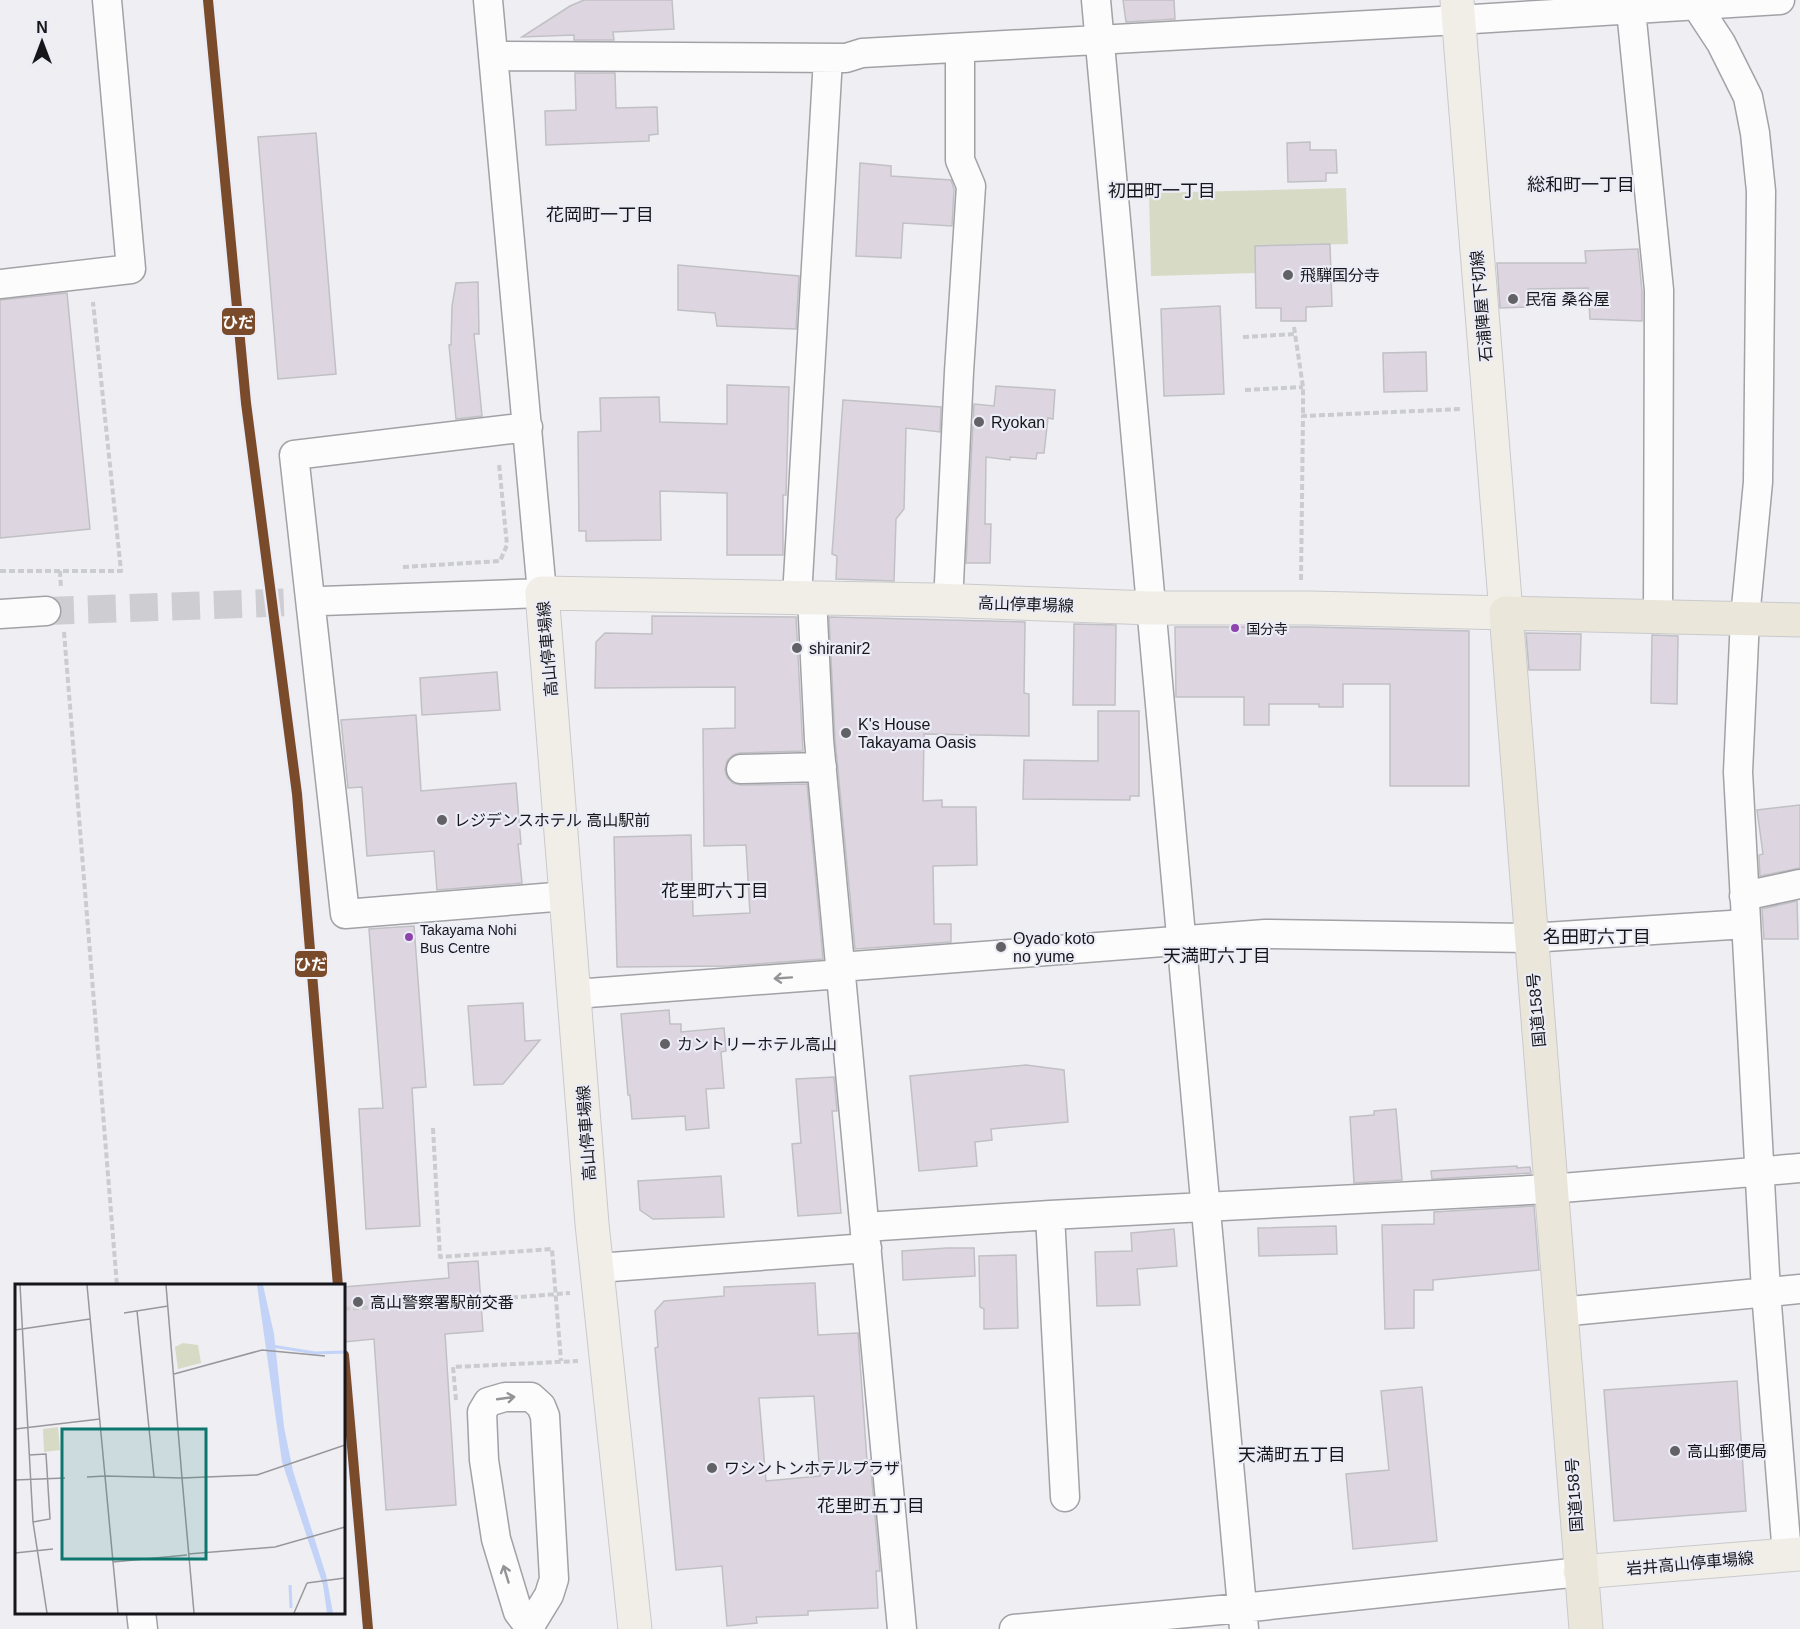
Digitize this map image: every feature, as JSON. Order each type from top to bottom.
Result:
[{"type":"highway","points":[[1506,613],[1800,620]]},
{"type":"highway","name":"国道158号","points":[[1506,613],[1586,1629]]},
{"type":"main road","name":"石浦陣屋下切線","points":[[1457,10],[1506,613]]},
{"type":"main road","name":"高山停車場線","points":[[635,1629],[598,1268],[542,593],[1151,608],[1301,608],[1506,613]]},
{"type":"main road","name":"岩井高山停車場線","points":[[1580,1572],[1794,1554]]},
{"type":"street","points":[[0,284],[131,269],[107,0]]},
{"type":"street","points":[[322,601],[542,593],[488,0]]},
{"type":"street","points":[[1096,0],[1243,1618]]},
{"type":"street","points":[[493,56],[846,58],[862,53],[1100,40],[1457,10],[1780,0]]},
{"type":"street","points":[[1702,3],[1748,97],[1755,133],[1761,191],[1758,482],[1745,618],[1738,772],[1766,1292],[1794,1554]]},
{"type":"street","points":[[1631,4],[1659,290],[1658,616]]},
{"type":"street","points":[[949,583],[959,372],[972,186],[960,160],[960,48]]},
{"type":"street","points":[[828,58],[804,598],[822,767],[902,1629]]},
{"type":"street","points":[[528,427],[294,455],[345,914],[567,896]]},
{"type":"street","points":[[0,614],[57,612]]},
{"type":"street","points":[[741,769],[822,767]]},
{"type":"street","points":[[1744,896],[1800,884]]},
{"type":"street","points":[[575,994],[1265,934],[1530,938],[1746,924]]},
{"type":"street","points":[[598,1268],[1050,1215],[1550,1189],[1800,1168]]},
{"type":"street","points":[[1050,1215],[1065,1497]]},
{"type":"street","points":[[1560,1312],[1800,1288]]},
{"type":"street","points":[[505,1397],[531,1397],[541,1406],[544,1416],[554,1579],[549,1595],[531,1628],[518,1612],[496,1539],[484,1460],[482,1412],[488,1402],[505,1397]]},
{"type":"street","points":[[1014,1629],[1243,1618],[1580,1572]]},
{"type":"street","points":[[141,1614],[143,1629]]},
{"type":"path","points":[[0,571],[121,571],[90,274]]},
{"type":"path","points":[[1294,327],[1303,387],[1301,608]]},
{"type":"path","points":[[1243,337],[1295,334]]},
{"type":"path","points":[[1245,390],[1303,387]]},
{"type":"path","points":[[1303,416],[1490,408]]},
{"type":"path","points":[[393,568],[500,561],[507,545],[499,464]]},
{"type":"path","points":[[60,571],[57,612],[117,1284]]},
{"type":"path","points":[[433,1128],[441,1257],[552,1249],[561,1361]]},
{"type":"path","points":[[345,1309],[570,1293]]},
{"type":"green space","points":[[1346,188],[1348,244],[1255,246],[1256,273],[1151,276],[1149,193]]},
{"type":"building","points":[[584,0],[672,0],[674,29],[613,32],[614,40],[574,40],[574,35],[522,37],[570,6]]},
{"type":"building","points":[[1123,0],[1174,0],[1175,19],[1126,22]]},
{"type":"building","points":[[575,73],[615,73],[616,108],[657,107],[658,134],[649,135],[649,141],[546,145],[545,111],[576,110]]},
{"type":"building","points":[[316,133],[336,374],[278,379],[258,137]]},
{"type":"building","points":[[1310,142],[1310,150],[1336,150],[1337,173],[1326,173],[1326,181],[1288,182],[1287,143]]},
{"type":"building","points":[[860,163],[891,166],[891,176],[951,180],[954,189],[952,226],[903,223],[901,258],[856,256]]},
{"type":"building","points":[[1330,244],[1332,306],[1306,307],[1306,321],[1281,321],[1281,308],[1256,308],[1255,246]]},
{"type":"building","points":[[1638,249],[1642,321],[1590,319],[1588,288],[1528,289],[1528,307],[1500,308],[1497,263],[1586,263],[1585,251]]},
{"type":"building","points":[[678,265],[799,276],[796,329],[717,326],[715,313],[678,310]]},
{"type":"building","points":[[478,282],[479,334],[474,334],[482,416],[456,419],[449,345],[451,345],[452,306],[456,283]]},
{"type":"building","points":[[67,293],[90,529],[0,538],[0,300]]},
{"type":"building","points":[[1220,306],[1224,394],[1164,396],[1161,309]]},
{"type":"building","points":[[1426,352],[1427,391],[1384,392],[1383,353]]},
{"type":"building","points":[[727,385],[789,387],[786,495],[783,495],[783,555],[727,555],[727,493],[660,491],[661,540],[586,541],[586,531],[579,531],[578,432],[601,431],[600,398],[659,397],[660,422],[727,424]]},
{"type":"building","points":[[996,386],[1055,390],[1053,419],[1048,418],[1044,453],[1037,453],[1036,459],[1010,457],[1010,460],[986,457],[985,524],[991,524],[990,563],[966,563],[974,404],[994,406]]},
{"type":"building","points":[[843,400],[941,407],[940,432],[906,428],[904,509],[896,519],[894,581],[836,579],[837,556],[832,554]]},
{"type":"building","points":[[652,616],[796,617],[803,751],[740,753],[733,755],[727,761],[725,770],[727,777],[733,783],[741,785],[807,784],[823,959],[729,966],[617,967],[614,837],[691,835],[693,916],[750,913],[746,845],[704,846],[703,729],[735,728],[735,687],[595,688],[596,642],[605,633],[652,634]]},
{"type":"building","points":[[829,617],[1025,622],[1024,693],[1029,694],[1029,736],[924,734],[923,801],[942,800],[942,807],[976,807],[977,865],[933,866],[934,924],[951,924],[951,942],[855,949],[835,739]]},
{"type":"building","points":[[1074,624],[1116,625],[1115,705],[1073,705]]},
{"type":"building","points":[[1175,627],[1311,627],[1469,631],[1469,786],[1390,786],[1390,684],[1343,684],[1343,707],[1319,707],[1319,704],[1269,704],[1269,725],[1244,725],[1244,697],[1176,697]]},
{"type":"building","points":[[1526,633],[1581,634],[1580,670],[1529,670]]},
{"type":"building","points":[[1652,635],[1678,636],[1677,704],[1651,703]]},
{"type":"building","points":[[497,672],[500,710],[422,715],[420,678]]},
{"type":"building","points":[[1098,711],[1139,711],[1139,796],[1130,796],[1130,800],[1023,799],[1024,760],[1098,761]]},
{"type":"building","points":[[416,715],[421,791],[516,783],[522,883],[437,890],[434,851],[367,856],[362,787],[348,788],[341,720]]},
{"type":"building","points":[[1800,805],[1800,868],[1760,876],[1759,855],[1763,854],[1757,810]]},
{"type":"building","points":[[1797,901],[1798,939],[1764,939],[1762,909]]},
{"type":"building","points":[[414,926],[426,1087],[412,1088],[420,1226],[366,1229],[359,1109],[383,1108],[369,929]]},
{"type":"building","points":[[523,1003],[525,1041],[540,1040],[503,1084],[474,1085],[468,1006]]},
{"type":"building","points":[[669,1010],[670,1024],[681,1024],[681,1032],[724,1028],[726,1051],[721,1052],[724,1088],[706,1089],[709,1128],[686,1130],[685,1116],[632,1119],[621,1014]]},
{"type":"building","points":[[1026,1065],[1064,1070],[1068,1122],[991,1129],[992,1140],[975,1142],[977,1166],[919,1171],[910,1076]]},
{"type":"building","points":[[834,1077],[837,1111],[832,1111],[841,1213],[798,1216],[792,1144],[801,1143],[796,1079]]},
{"type":"building","points":[[1396,1109],[1402,1180],[1354,1183],[1350,1117],[1374,1115],[1374,1111]]},
{"type":"building","points":[[1517,1166],[1517,1168],[1530,1167],[1531,1173],[1432,1179],[1431,1171]]},
{"type":"building","points":[[721,1176],[724,1217],[653,1219],[640,1210],[638,1181]]},
{"type":"building","points":[[1534,1206],[1539,1270],[1433,1280],[1433,1290],[1414,1290],[1414,1328],[1385,1329],[1382,1225],[1434,1224],[1434,1212]]},
{"type":"building","points":[[1336,1226],[1337,1254],[1259,1256],[1258,1228]]},
{"type":"building","points":[[1174,1229],[1177,1266],[1137,1269],[1140,1305],[1097,1306],[1095,1252],[1132,1251],[1131,1233]]},
{"type":"building","points":[[974,1248],[975,1276],[903,1280],[902,1251]]},
{"type":"building","points":[[1016,1255],[1018,1328],[984,1329],[984,1309],[980,1307],[979,1256]]},
{"type":"building","points":[[478,1261],[483,1331],[445,1334],[456,1505],[386,1510],[374,1339],[345,1342],[345,1287],[449,1278],[448,1263]]},
{"type":"building","points":[[815,1283],[818,1335],[858,1333],[867,1461],[870,1460],[880,1571],[876,1571],[878,1608],[808,1611],[808,1615],[756,1617],[757,1623],[727,1626],[722,1566],[676,1570],[655,1348],[658,1347],[655,1311],[664,1301],[724,1296],[724,1287]],"holes":[[[814,1396],[820,1476],[766,1481],[759,1398]]]},
{"type":"building","points":[[1737,1381],[1746,1511],[1614,1521],[1604,1390]]},
{"type":"building","points":[[1422,1387],[1437,1541],[1353,1549],[1346,1474],[1389,1470],[1381,1391]]},
{"type":"tunnel","points":[[46,611],[322,601]]},
{"type":"transit line","name":"ひだ","points":[[208,0],[246,403],[297,794],[338,1284]]},
{"type":"transit line","name":"ひだ","points":[[345,1366],[368,1629]]},
{"type":"place","name":"飛騨国分寺","points":[[1288,275]]},
{"type":"place","name":"民宿 桑谷屋","points":[[1513,299]]},
{"type":"place","name":"Ryokan","points":[[979,422]]},
{"type":"place","name":"国分寺","points":[[1235,628]]},
{"type":"place","name":"shiranir2","points":[[797,648]]},
{"type":"place","name":"K's House Takayama Oasis","points":[[846,733]]},
{"type":"place","name":"レジデンスホテル 高山駅前","points":[[442,820]]},
{"type":"place","name":"Takayama Nohi Bus Centre","points":[[409,937]]},
{"type":"place","name":"Oyado koto no yume","points":[[1001,947]]},
{"type":"place","name":"カントリーホテル高山","points":[[665,1044]]},
{"type":"place","name":"高山警察署駅前交番","points":[[358,1302]]},
{"type":"place","name":"高山郵便局","points":[[1675,1451]]},
{"type":"place","name":"ワシントンホテルプラザ","points":[[712,1468]]},
{"type":"district","name":"総和町一丁目","points":[[1581,185]]},
{"type":"district","name":"初田町一丁目","points":[[1162,191]]},
{"type":"district","name":"花岡町一丁目","points":[[600,215]]},
{"type":"district","name":"花里町六丁目","points":[[715,891]]},
{"type":"district","name":"名田町六丁目","points":[[1597,937]]},
{"type":"district","name":"天満町六丁目","points":[[1217,956]]},
{"type":"district","name":"天満町五丁目","points":[[1292,1455]]},
{"type":"district","name":"花里町五丁目","points":[[871,1506]]}]
